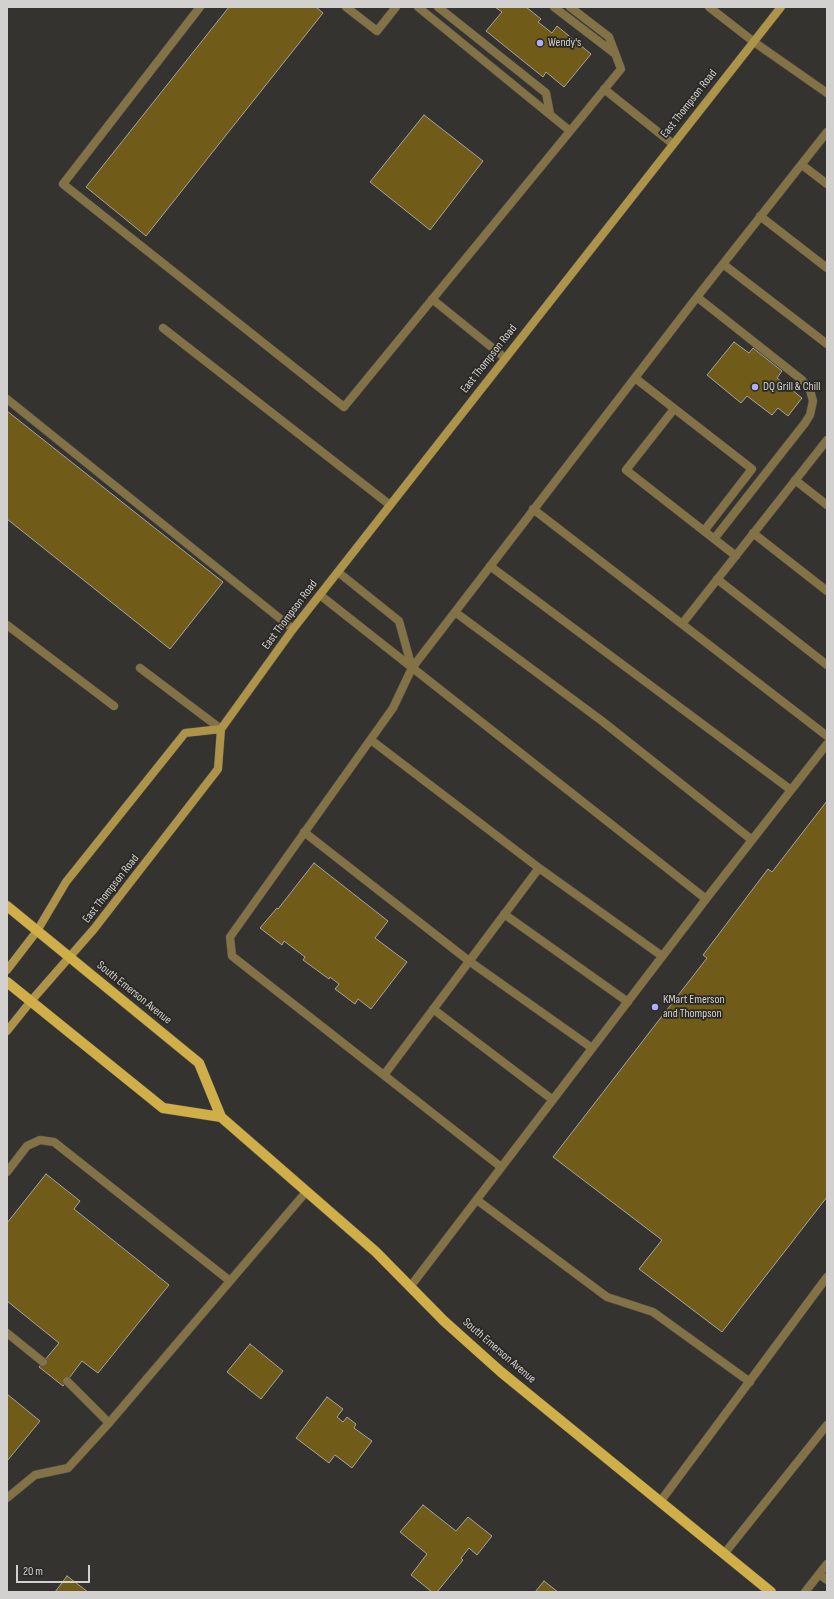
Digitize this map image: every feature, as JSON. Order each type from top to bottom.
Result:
[{"type":"main road","name":"East Thompson Road","points":[[7,1031],[150,859],[218,769],[221,729],[292,629],[781,7]]},
{"type":"main road","points":[[7,970],[38,931],[66,882],[185,733],[221,729]]},
{"type":"main road","name":"South Emerson Avenue","points":[[7,906],[199,1063],[222,1117],[376,1252],[444,1321],[501,1372],[771,1592]]},
{"type":"main road","points":[[7,982],[163,1108],[222,1117]]},
{"type":"lane","points":[[200,7],[63,184],[344,407],[621,69],[609,37],[570,7]]},
{"type":"lane","points":[[346,7],[377,31],[396,7]]},
{"type":"lane","points":[[418,7],[570,130]]},
{"type":"lane","points":[[438,7],[546,93],[550,114]]},
{"type":"lane","points":[[554,7],[615,53]]},
{"type":"lane","points":[[709,7],[754,42],[827,93]]},
{"type":"lane","points":[[604,89],[673,144]]},
{"type":"lane","points":[[501,1167],[232,956],[230,937],[393,708],[412,668],[697,297],[827,132]]},
{"type":"lane","points":[[802,165],[827,184]]},
{"type":"lane","points":[[760,216],[827,268]]},
{"type":"lane","points":[[723,264],[827,344]]},
{"type":"lane","points":[[697,297],[802,380],[810,390],[813,402],[810,414],[805,423],[714,539]]},
{"type":"lane","points":[[432,299],[505,358]]},
{"type":"lane","points":[[163,328],[390,505]]},
{"type":"lane","points":[[635,378],[752,469],[704,532]]},
{"type":"lane","points":[[7,399],[292,629]]},
{"type":"lane","points":[[674,409],[626,470],[736,556]]},
{"type":"lane","points":[[682,624],[827,440]]},
{"type":"lane","points":[[795,480],[827,505]]},
{"type":"lane","points":[[534,509],[827,736]]},
{"type":"lane","points":[[753,533],[827,590]]},
{"type":"lane","points":[[490,566],[791,790]]},
{"type":"lane","points":[[338,572],[398,621],[412,668]]},
{"type":"lane","points":[[718,579],[827,665]]},
{"type":"lane","points":[[320,595],[706,899]]},
{"type":"lane","points":[[455,612],[602,721],[752,840]]},
{"type":"lane","points":[[7,625],[114,706]]},
{"type":"lane","points":[[140,668],[221,729]]},
{"type":"lane","points":[[370,740],[539,868],[662,956]]},
{"type":"lane","points":[[410,1287],[662,956],[827,744]]},
{"type":"lane","points":[[304,832],[469,961],[592,1048]]},
{"type":"lane","points":[[384,1075],[539,868]]},
{"type":"lane","points":[[504,914],[628,1002]]},
{"type":"lane","points":[[433,1009],[553,1100]]},
{"type":"lane","points":[[7,1172],[27,1146],[40,1140],[54,1142],[230,1280]]},
{"type":"lane","points":[[7,1498],[35,1476],[68,1468],[109,1423],[306,1192]]},
{"type":"lane","points":[[477,1200],[607,1298],[653,1312],[750,1382]]},
{"type":"lane","points":[[660,1502],[827,1277]]},
{"type":"lane","points":[[7,1333],[43,1362]]},
{"type":"lane","points":[[67,1381],[109,1423]]},
{"type":"lane","points":[[724,1554],[827,1425]]},
{"type":"lane","points":[[804,1592],[827,1564]]},
{"type":"lane","points":[[819,1574],[827,1580]]},
{"type":"building","points":[[229,7],[316,7],[323,13],[146,236],[86,187]]},
{"type":"building","name":"Wendy's","points":[[495,7],[526,7],[541,19],[538,22],[552,33],[557,26],[591,54],[564,87],[546,72],[543,77],[486,31],[502,12]]},
{"type":"building","points":[[424,115],[483,161],[430,230],[370,182]]},
{"type":"building","name":"DQ Grill & Chill","points":[[734,342],[749,353],[753,348],[782,371],[777,378],[802,398],[788,416],[778,408],[772,415],[747,396],[741,403],[707,375]]},
{"type":"building","points":[[7,411],[223,582],[170,649],[7,519]]},
{"type":"building","points":[[827,801],[827,1197],[722,1332],[639,1269],[662,1240],[553,1157],[707,958],[703,955],[768,869],[772,872]]},
{"type":"building","points":[[314,863],[388,921],[375,938],[407,962],[371,1009],[358,999],[355,1004],[335,989],[339,984],[330,977],[329,979],[303,960],[305,957],[284,941],[282,945],[260,928],[277,908],[278,909]]},
{"type":"building","points":[[46,1174],[80,1201],[74,1209],[169,1285],[98,1373],[82,1361],[63,1386],[39,1367],[59,1343],[7,1301],[7,1223]]},
{"type":"building","points":[[250,1344],[283,1371],[261,1399],[227,1372]]},
{"type":"building","points":[[7,1394],[40,1421],[7,1461]]},
{"type":"building","points":[[327,1397],[343,1409],[337,1417],[343,1422],[347,1417],[356,1424],[354,1428],[372,1441],[352,1468],[335,1455],[329,1463],[296,1438]]},
{"type":"building","points":[[423,1505],[456,1531],[468,1517],[492,1536],[477,1555],[469,1548],[461,1558],[463,1560],[437,1592],[432,1592],[411,1575],[427,1554],[400,1532]]},
{"type":"building","points":[[67,1576],[88,1592],[55,1592]]},
{"type":"building","points":[[544,1581],[558,1592],[535,1592]]},
{"type":"place","name":"Wendy's","points":[[540,43]]},
{"type":"place","name":"DQ Grill & Chill","points":[[755,387]]},
{"type":"place","name":"KMart Emerson and Thompson","points":[[655,1007]]}]
